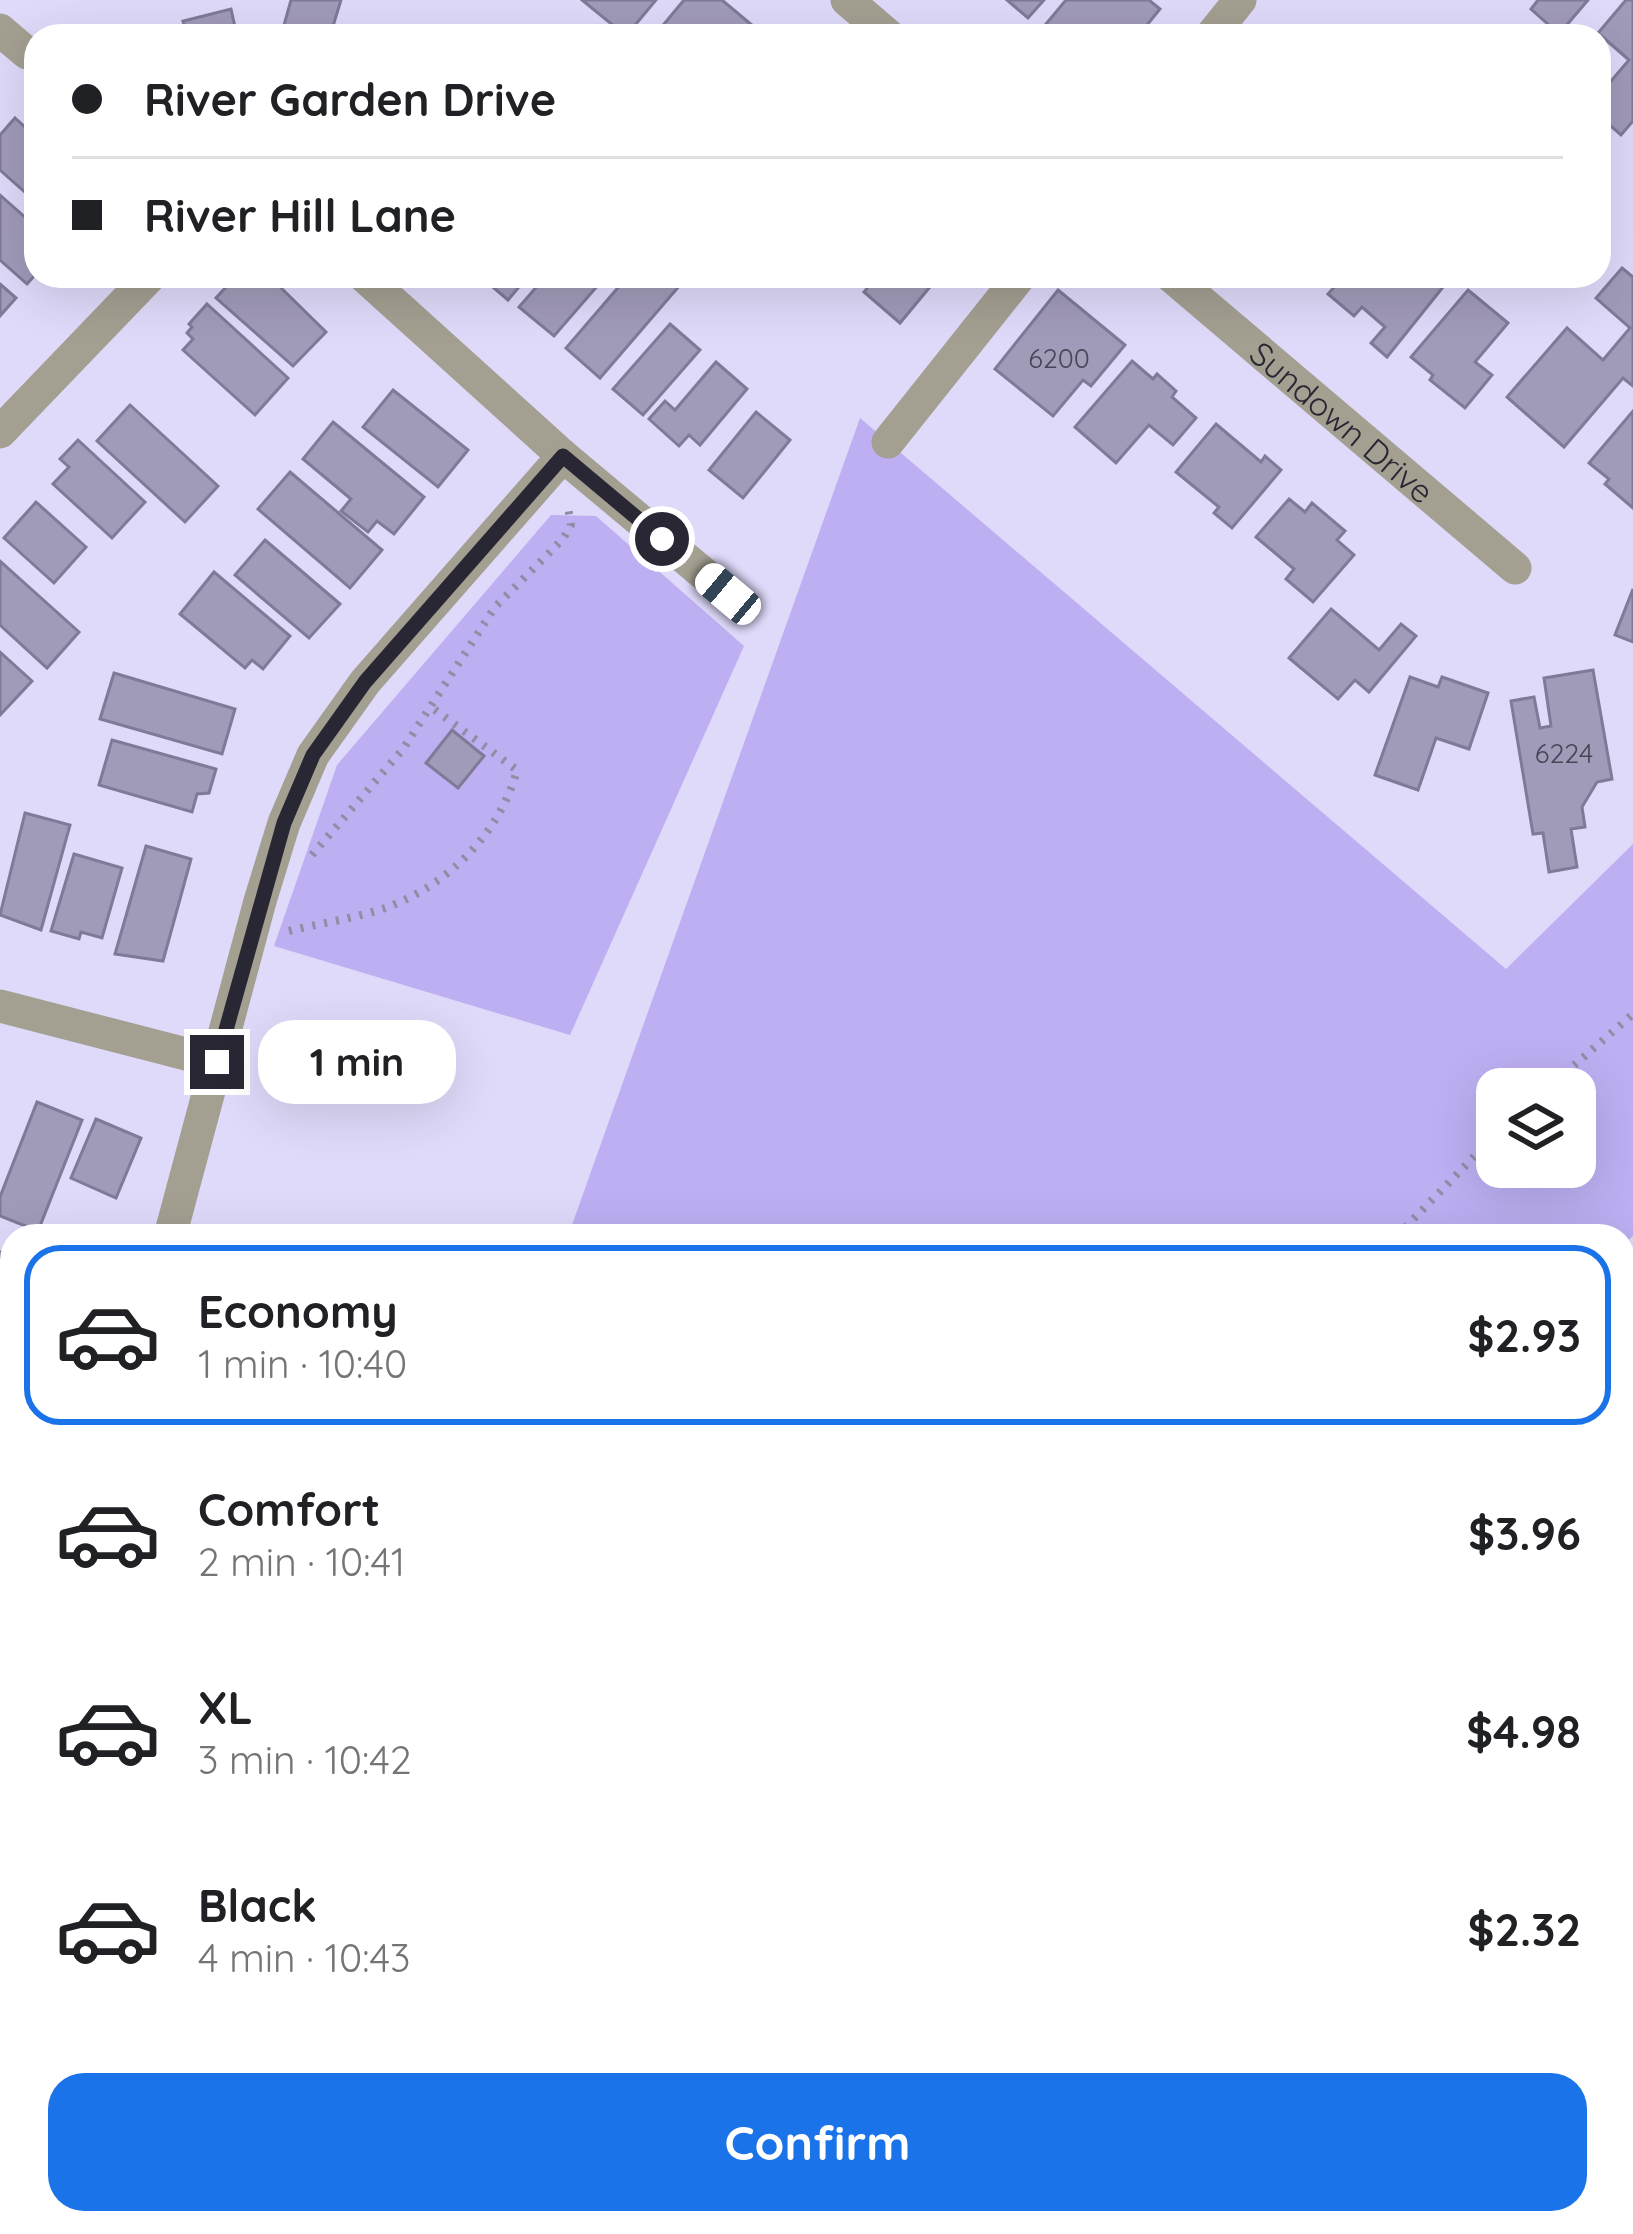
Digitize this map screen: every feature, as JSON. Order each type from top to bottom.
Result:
[{"type":"street","points":[[847,0],[876,24]]},
{"type":"street","points":[[1221,24],[1240,0]]},
{"type":"street","points":[[0,30],[24,50]]},
{"type":"street","points":[[0,432],[138,288]]},
{"type":"street","points":[[377,288],[563,456],[728,594]]},
{"type":"street","points":[[888,442],[1010,288]]},
{"type":"street","name":"Sundown Drive","points":[[1186,288],[1515,568]]},
{"type":"street","points":[[173,1224],[284,823],[313,755],[365,682],[563,456]]},
{"type":"street","points":[[0,1006],[217,1062]]},
{"type":"path","points":[[310,857],[388,770],[495,607],[572,525],[571,510],[540,482]]},
{"type":"path","points":[[289,931],[389,906],[452,869],[482,842],[509,799],[517,770],[431,707]]},
{"type":"path","points":[[284,950],[293,914]]},
{"type":"path","points":[[1571,1068],[1633,1014]]},
{"type":"path","points":[[1409,1224],[1476,1155]]},
{"type":"shaded area","points":[[860,418],[1506,969],[1633,844],[1633,1224],[572,1224]]},
{"type":"shaded area","points":[[551,515],[596,516],[744,646],[570,1035],[274,946],[337,765]]},
{"type":"building","points":[[291,0],[341,0],[334,24],[284,24]]},
{"type":"building","points":[[582,0],[656,0],[636,24],[611,24]]},
{"type":"building","points":[[684,0],[722,0],[751,24],[664,24]]},
{"type":"building","points":[[1007,0],[1044,0],[1028,18]]},
{"type":"building","points":[[1066,0],[1149,0],[1160,9],[1148,24],[1046,24]]},
{"type":"building","points":[[1538,0],[1588,0],[1568,24],[1548,24],[1531,9]]},
{"type":"building","points":[[1626,0],[1633,0],[1633,121],[1621,135],[1611,126],[1611,81],[1629,60],[1611,44],[1611,24],[1606,24]]},
{"type":"building","points":[[231,9],[234,24],[184,24]]},
{"type":"building","points":[[15,118],[24,126],[24,191],[0,170],[0,135]]},
{"type":"building","points":[[0,195],[24,216],[24,281],[0,260]]},
{"type":"building","points":[[1622,268],[1633,277],[1633,386],[1623,378],[1564,447],[1507,397],[1567,328],[1603,360],[1630,328],[1596,298],[1611,288]]},
{"type":"building","points":[[0,284],[16,298],[0,316]]},
{"type":"building","points":[[225,288],[281,288],[326,332],[293,366],[216,298]]},
{"type":"building","points":[[494,288],[518,288],[508,300]]},
{"type":"building","points":[[536,288],[596,288],[554,336],[519,307]]},
{"type":"building","points":[[618,288],[678,288],[600,378],[566,348]]},
{"type":"building","points":[[867,288],[929,288],[900,323],[864,292]]},
{"type":"building","points":[[1333,288],[1442,288],[1387,357],[1371,343],[1385,327],[1362,307],[1354,316],[1328,294]]},
{"type":"building","points":[[1058,290],[1125,345],[1091,386],[1083,380],[1053,416],[995,369]]},
{"type":"building","points":[[1468,290],[1508,323],[1475,362],[1492,375],[1465,408],[1430,380],[1433,375],[1411,357]]},
{"type":"building","points":[[207,304],[288,378],[255,415],[183,350],[193,339],[187,333],[189,324]]},
{"type":"building","points":[[670,324],[700,350],[643,415],[613,389]]},
{"type":"building","points":[[1132,361],[1153,379],[1157,374],[1176,391],[1172,397],[1196,418],[1173,445],[1149,425],[1116,463],[1075,427]]},
{"type":"building","points":[[716,362],[747,389],[700,445],[689,435],[679,446],[649,419],[665,401],[675,410]]},
{"type":"building","points":[[393,390],[468,450],[438,487],[363,427]]},
{"type":"building","points":[[130,405],[218,486],[185,522],[97,441]]},
{"type":"building","points":[[1633,411],[1633,508],[1589,463]]},
{"type":"building","points":[[756,412],[790,440],[743,498],[709,470]]},
{"type":"building","points":[[333,422],[424,497],[394,534],[377,521],[368,532],[341,511],[351,499],[303,459]]},
{"type":"building","points":[[1216,424],[1261,462],[1265,456],[1281,470],[1232,528],[1214,513],[1219,507],[1176,472]]},
{"type":"building","points":[[78,440],[145,502],[112,538],[53,484],[69,467],[60,459]]},
{"type":"building","points":[[290,472],[382,550],[350,588],[258,509]]},
{"type":"building","points":[[1289,499],[1305,512],[1312,503],[1345,531],[1337,540],[1354,555],[1313,602],[1286,579],[1294,569],[1256,537]]},
{"type":"building","points":[[36,502],[86,547],[54,583],[4,538]]},
{"type":"building","points":[[265,540],[340,604],[309,638],[235,575]]},
{"type":"building","points":[[0,561],[79,632],[47,668],[0,625]]},
{"type":"building","points":[[214,572],[290,636],[263,669],[252,660],[245,668],[180,614]]},
{"type":"building","points":[[1633,589],[1633,642],[1615,635]]},
{"type":"building","points":[[1331,609],[1379,650],[1401,624],[1416,636],[1369,692],[1355,680],[1338,699],[1289,658]]},
{"type":"building","points":[[0,652],[32,681],[0,715]]},
{"type":"building","points":[[1593,670],[1612,779],[1597,782],[1582,807],[1585,827],[1571,829],[1577,867],[1549,872],[1543,833],[1533,834],[1511,701],[1534,697],[1540,728],[1551,726],[1544,678]]},
{"type":"building","points":[[114,673],[235,709],[222,754],[100,719]]},
{"type":"building","points":[[1410,677],[1438,687],[1442,677],[1488,693],[1469,749],[1436,738],[1418,790],[1375,775]]},
{"type":"building","points":[[452,730],[484,756],[458,788],[426,763]]},
{"type":"building","points":[[112,740],[216,769],[209,793],[197,794],[192,812],[99,785]]},
{"type":"building","points":[[25,813],[70,825],[41,930],[0,915]]},
{"type":"building","points":[[146,846],[191,859],[163,961],[115,954]]},
{"type":"building","points":[[74,854],[122,868],[102,938],[81,932],[79,939],[51,931]]},
{"type":"building","points":[[37,1102],[82,1120],[41,1224],[20,1224],[0,1216],[0,1197]]},
{"type":"building","points":[[96,1119],[141,1138],[116,1198],[71,1178]]},
{"type":"route","points":[[217,1062],[284,823],[313,755],[365,682],[563,456],[662,539]]}]
